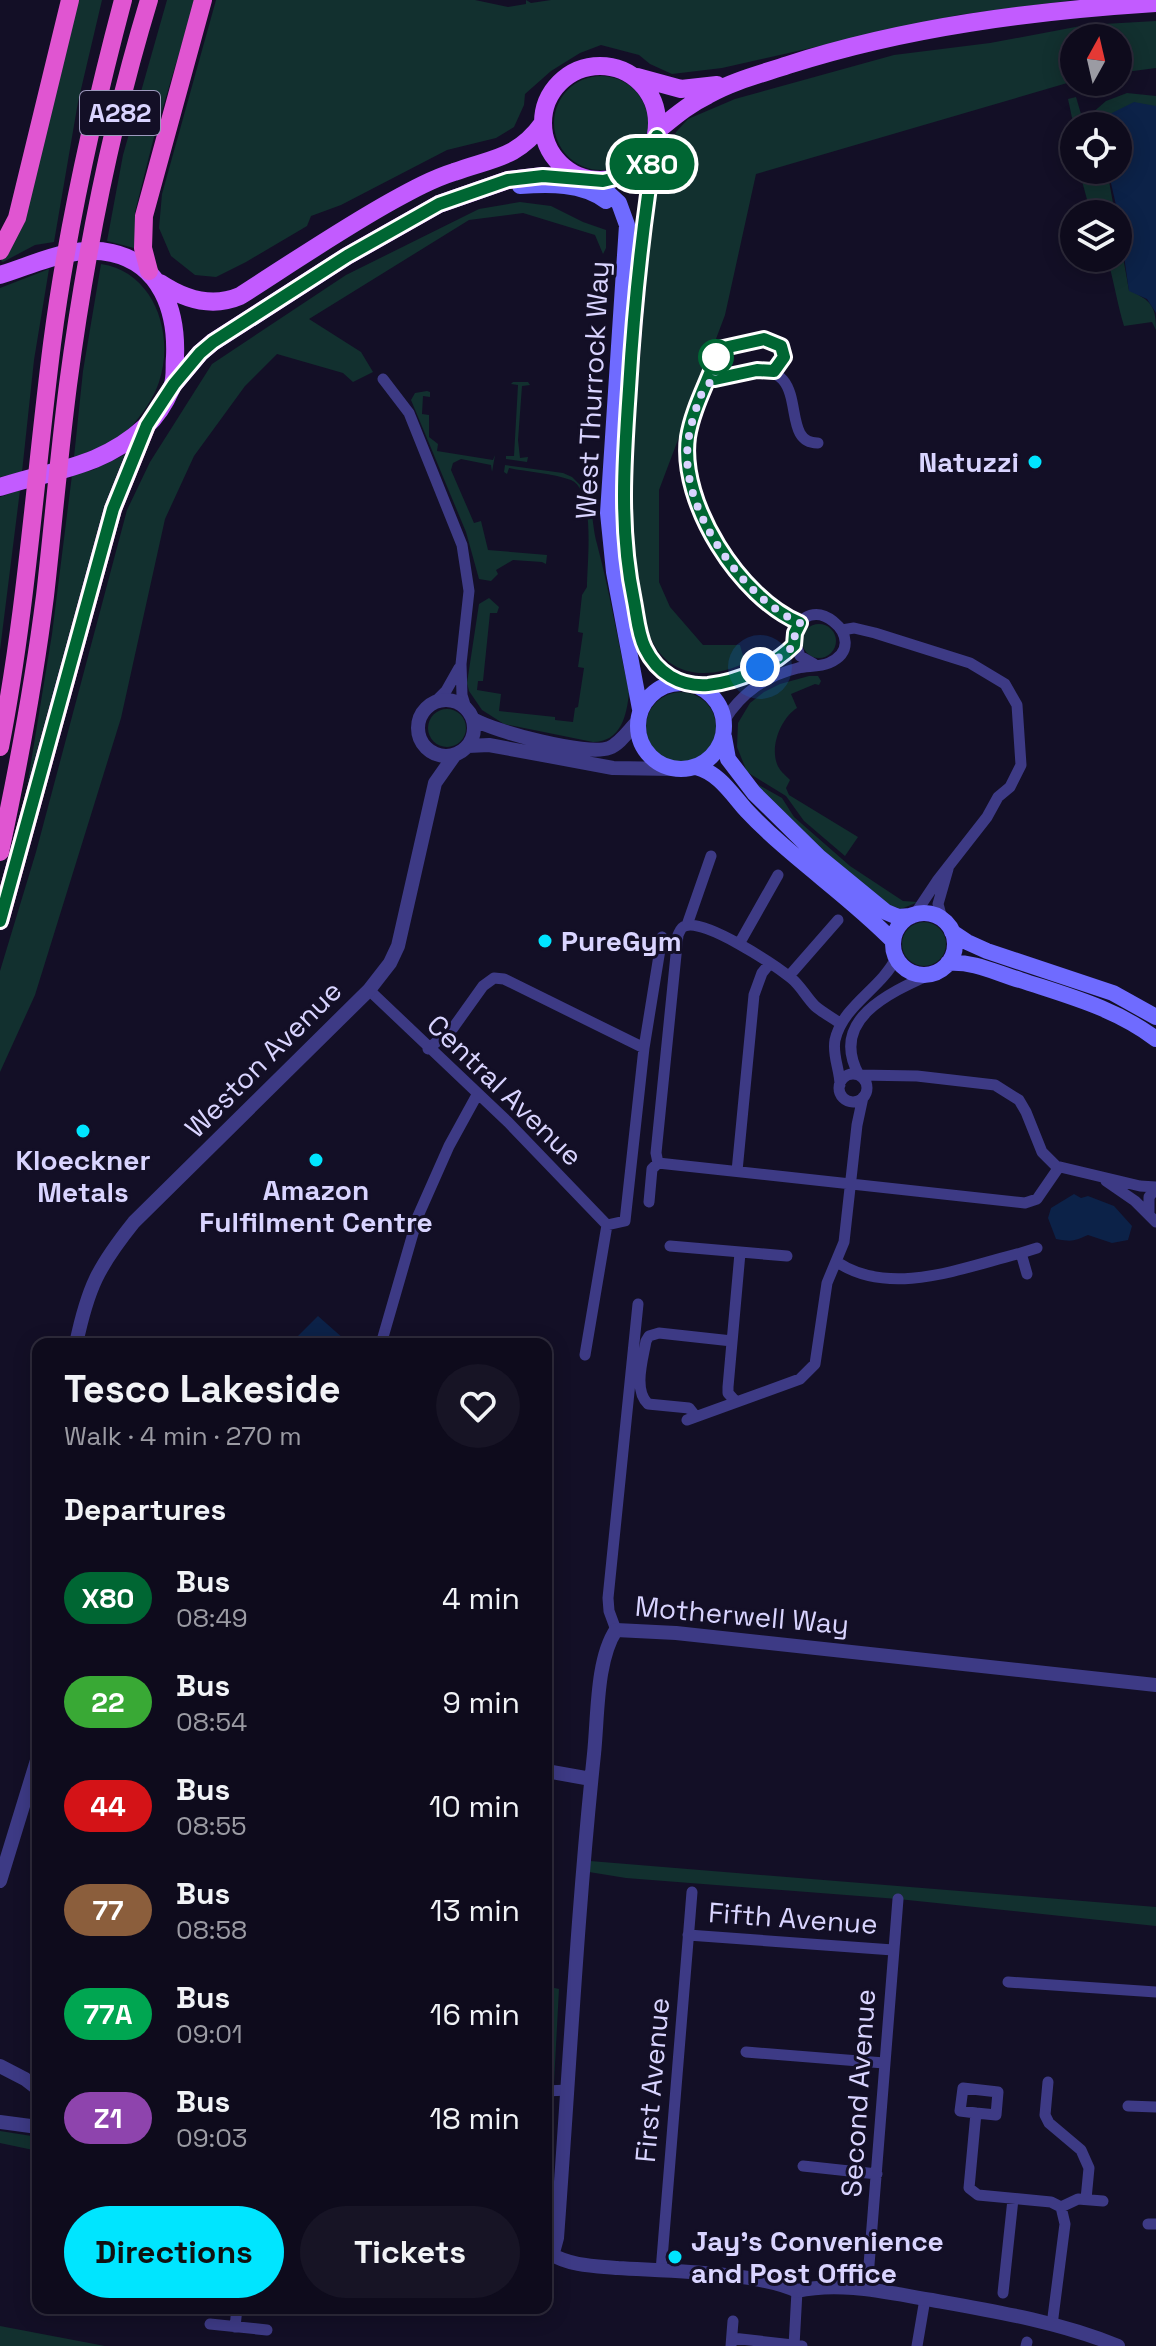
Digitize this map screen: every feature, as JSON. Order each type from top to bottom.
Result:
[{"type":"highway","points":[[0,251],[17,218],[70,0]]},
{"type":"highway","name":"A282","points":[[0,747],[22,606],[61,282],[97,96],[123,0]]},
{"type":"highway","name":"A282","points":[[0,852],[27,713],[45,596],[55,493],[86,279],[131,63],[149,0]]},
{"type":"highway","points":[[154,277],[143,248],[144,216],[203,0]]},
{"type":"highway","points":[[0,921],[113,509],[147,425]]},
{"type":"main road","points":[[657,133],[690,104],[732,84],[828,53],[914,33],[1061,10],[1156,3]]},
{"type":"main road","points":[[590,180],[568,171],[557,162],[547,144],[543,123],[545,107],[552,92],[564,79],[578,70],[605,66],[681,89],[732,84]]},
{"type":"main road","points":[[0,487],[98,460],[147,425],[174,384],[203,350],[280,299],[439,204],[508,180],[543,176],[590,180],[620,177],[636,169],[649,155],[657,133],[652,97],[633,76]]},
{"type":"main road","points":[[0,275],[45,259],[90,250],[125,257],[154,277],[201,301],[227,302],[414,190],[452,172],[515,152],[533,137],[543,123]]},
{"type":"main road","name":"West Thurrock Way","points":[[657,133],[647,189],[632,342],[623,476],[623,532],[644,647],[665,674],[690,684]]},
{"type":"main road","name":"West Thurrock Way","points":[[590,180],[619,203],[627,225],[608,513],[614,572],[639,716]]},
{"type":"main road","points":[[475,190],[546,185],[589,191],[612,206],[624,229],[627,244]]},
{"type":"main road","points":[[154,277],[169,303],[175,331],[174,384]]},
{"type":"main road","points":[[947,925],[955,946],[948,963],[933,973],[916,974],[906,969],[895,950],[772,837],[729,788],[706,770],[696,767],[674,769],[661,765],[645,752],[639,741],[639,716],[648,697],[670,684],[690,684],[715,699],[724,728],[728,759],[737,775],[777,817],[886,912],[898,917],[929,913],[947,925],[967,942],[1113,993],[1156,1017]]},
{"type":"main road","points":[[696,767],[713,755],[724,728]]},
{"type":"main road","points":[[895,950],[897,928],[913,915]]},
{"type":"main road","points":[[948,963],[976,965],[1097,1005],[1139,1026],[1156,1039]]},
{"type":"street","points":[[800,623],[772,607],[758,594],[724,552],[694,495],[687,449],[690,428],[708,383],[757,370],[774,371],[781,377],[801,436],[811,444],[818,443]]},
{"type":"street","points":[[383,379],[409,413],[462,545],[469,591],[461,664],[462,695],[474,733],[468,746],[454,756],[442,756],[430,751],[421,740],[419,724],[423,713],[446,691],[461,664]]},
{"type":"street","points":[[724,728],[734,705],[758,684],[782,673],[814,664],[827,664],[837,658],[844,642],[842,630],[834,620],[820,615],[800,623],[795,633],[794,645],[800,656],[814,664]]},
{"type":"street","points":[[842,630],[854,628],[875,633],[970,663],[1005,684],[1017,705],[1021,765],[1010,787],[998,797],[987,817],[913,915]]},
{"type":"street","points":[[690,684],[723,683],[739,678],[784,655],[794,645]]},
{"type":"street","points":[[434,703],[453,701],[501,732],[595,750],[616,744],[639,716]]},
{"type":"street","points":[[468,746],[489,745],[613,768],[674,769]]},
{"type":"street","name":"Weston Avenue","points":[[78,1338],[92,1283],[108,1255],[134,1222],[369,990],[395,955],[435,783],[430,751]]},
{"type":"street","name":"Weston Avenue","points":[[435,783],[454,756]]},
{"type":"street","points":[[687,925],[711,856]]},
{"type":"street","points":[[947,925],[938,904],[948,868]]},
{"type":"street","points":[[739,944],[778,875]]},
{"type":"street","points":[[789,976],[838,920]]},
{"type":"street","points":[[658,1163],[656,1150],[678,935],[682,927],[687,925],[719,934],[739,944],[789,976],[815,1005],[841,1024]]},
{"type":"street","points":[[585,1355],[607,1225],[625,1221],[644,1048],[662,937]]},
{"type":"street","points":[[857,1125],[852,1110],[840,1092],[835,1050],[841,1024],[847,1014],[885,977],[895,950]]},
{"type":"street","points":[[737,1171],[754,995],[762,973],[770,963]]},
{"type":"street","points":[[732,1341],[659,1333],[649,1336],[640,1390],[642,1399],[648,1404],[689,1408],[692,1418],[800,1379],[812,1369],[818,1356],[827,1283],[844,1242],[857,1125],[865,1094],[866,1081],[859,1075],[850,1054],[851,1042],[861,1018],[888,995],[933,973]]},
{"type":"street","points":[[428,1049],[453,1028],[483,986],[494,978],[504,979],[644,1048]]},
{"type":"street","name":"Central Avenue","points":[[369,990],[508,1122],[607,1225]]},
{"type":"street","points":[[840,1085],[849,1074],[982,1083],[1004,1089],[1019,1100],[1042,1152],[1059,1167],[1156,1188]]},
{"type":"street","points":[[845,1099],[856,1101],[901,1076]]},
{"type":"street","points":[[383,1338],[418,1216],[449,1146],[477,1095]]},
{"type":"street","points":[[658,1163],[1025,1203],[1037,1199],[1059,1167]]},
{"type":"street","points":[[649,1202],[652,1169],[658,1163]]},
{"type":"street","points":[[1103,1178],[1153,1218]]},
{"type":"street","points":[[1153,1218],[1149,1197],[1156,1188]]},
{"type":"street","points":[[670,1246],[787,1256]]},
{"type":"street","points":[[837,1262],[863,1274],[915,1280],[1037,1248]]},
{"type":"street","points":[[736,1402],[728,1393],[740,1253]]},
{"type":"street","points":[[1021,1253],[1027,1274]]},
{"type":"street","points":[[616,1630],[608,1598],[638,1304]]},
{"type":"street","name":"Motherwell Way","points":[[552,2248],[557,2238],[591,1779],[605,1649],[616,1630],[676,1633],[1156,1685]]},
{"type":"street","points":[[552,1772],[591,1779]]},
{"type":"street","points":[[0,1881],[32,1777]]},
{"type":"street","name":"First Avenue","points":[[661,2271],[692,1892]]},
{"type":"street","name":"Second Avenue","points":[[867,2290],[898,1899]]},
{"type":"street","name":"Fifth Avenue","points":[[688,1935],[893,1950]]},
{"type":"street","points":[[1008,1982],[1156,1992]]},
{"type":"street","points":[[746,2052],[884,2063]]},
{"type":"street","points":[[0,2066],[32,2084]]},
{"type":"street","points":[[1048,2082],[1045,2115],[1049,2123],[1081,2150],[1089,2168],[1086,2199]]},
{"type":"street","points":[[552,2091],[568,2090]]},
{"type":"street","points":[[1128,2106],[1156,2107]]},
{"type":"street","points":[[976,2113],[969,2188],[978,2195],[1051,2202],[1061,2207]]},
{"type":"street","points":[[0,2122],[32,2126]]},
{"type":"street","points":[[803,2166],[877,2174]]},
{"type":"street","points":[[1003,2293],[1013,2199]]},
{"type":"street","points":[[1061,2207],[1072,2200],[1103,2201]]},
{"type":"street","points":[[1052,2325],[1065,2224],[1061,2207]]},
{"type":"street","points":[[552,2257],[580,2264],[746,2279],[787,2286],[797,2291],[821,2288],[867,2290],[925,2299],[1052,2325],[1118,2346]]},
{"type":"street","points":[[794,2346],[797,2291]]},
{"type":"street","points":[[917,2346],[925,2299]]},
{"type":"street","points":[[235,2327],[236,2314]]},
{"type":"street","points":[[733,2321],[732,2342],[802,2346]]},
{"type":"street","points":[[210,2324],[267,2330]]},
{"type":"green space","points":[[77,0],[102,0],[78,102],[54,242],[35,245],[3,262],[1,261],[7,252]]},
{"type":"green space","points":[[167,0],[195,0],[135,212],[134,248],[107,241],[123,155]]},
{"type":"green space","points":[[216,0],[475,0],[508,7],[526,4],[526,0],[531,3],[551,0],[1073,0],[958,15],[722,68],[672,74],[639,55],[601,45],[580,53],[551,71],[525,94],[524,105],[514,127],[496,138],[447,150],[341,205],[311,216],[307,226],[216,277],[195,275],[171,256],[159,228],[162,194]]},
{"type":"green space","points":[[1156,21],[1156,68],[1132,71],[1132,24],[1104,24]]},
{"type":"green space","points":[[1060,30],[1060,85],[756,174],[725,315],[659,490],[659,582],[670,607],[703,645],[740,645],[745,663],[714,672],[686,671],[663,656],[647,628],[631,531],[630,485],[651,218],[676,132],[688,119],[735,99],[894,55],[990,43]]},
{"type":"green space","points":[[601,76],[619,79],[634,90],[645,105],[648,123],[645,141],[634,156],[619,167],[601,170],[583,167],[568,156],[557,141],[554,123],[557,105],[568,90],[583,79]]},
{"type":"green space","points":[[1132,94],[1156,96],[1156,106],[1128,112],[1093,112],[1106,101]]},
{"type":"green space","points":[[1076,97],[1080,112],[1071,112],[1068,99]]},
{"type":"green space","points":[[1083,184],[1110,184],[1112,200],[1087,200]]},
{"type":"green space","points":[[520,202],[551,206],[606,230],[603,254],[595,235],[523,213],[469,220],[309,319],[361,352],[373,372],[353,382],[343,373],[277,354],[245,386],[194,456],[165,519],[121,718],[35,995],[0,1072],[0,971],[36,852],[127,510],[150,462],[212,364],[346,275],[479,209]]},
{"type":"green space","points":[[101,264],[120,269],[147,292],[162,326],[163,364],[154,394],[129,429],[110,443],[74,457],[83,371]]},
{"type":"green space","points":[[49,269],[34,360],[22,472],[0,477],[0,288]]},
{"type":"green space","points":[[1110,272],[1126,272],[1129,290],[1151,305],[1155,315],[1156,330],[1152,322],[1124,326]]},
{"type":"green space","points":[[528,382],[530,385],[522,386],[518,440],[520,458],[528,457],[527,462],[506,459],[506,456],[514,456],[518,385],[511,384]]},
{"type":"green space","points":[[427,391],[430,397],[423,396],[422,414],[429,415],[429,437],[438,444],[437,451],[493,460],[495,455],[492,472],[491,465],[461,459],[453,463],[451,470],[474,523],[481,521],[488,550],[547,555],[546,564],[513,560],[496,570],[498,574],[491,581],[479,579],[466,532],[411,400],[415,393]]},
{"type":"green space","points":[[126,454],[30,794],[26,793],[52,634],[72,475],[93,470]]},
{"type":"green space","points":[[505,465],[563,473],[572,477],[589,494],[586,495],[629,692],[621,726],[603,741],[593,742],[504,724],[482,710],[469,691],[467,683],[479,604],[489,598],[499,607],[497,613],[490,613],[483,681],[478,681],[477,690],[501,694],[499,711],[573,722],[575,708],[578,707],[584,668],[578,667],[583,633],[578,632],[582,595],[587,587],[589,545],[584,498],[571,480],[509,468],[507,474],[504,472]]},
{"type":"green space","points":[[20,490],[0,650],[0,497]]},
{"type":"green space","points":[[819,624],[831,629],[836,641],[831,653],[819,658],[807,653],[802,641],[807,629]]},
{"type":"green space","points":[[818,676],[821,681],[819,685],[791,694],[797,708],[786,718],[778,733],[775,757],[779,768],[790,780],[786,788],[789,795],[858,837],[845,856],[804,821],[786,796],[747,772],[737,747],[738,723],[750,703],[780,684]]},
{"type":"green space","points":[[674,692],[688,692],[710,707],[716,734],[706,752],[688,762],[674,762],[652,747],[646,734],[646,720],[661,698]]},
{"type":"green space","points":[[447,709],[461,714],[466,728],[461,742],[447,747],[433,742],[428,728],[433,714]]},
{"type":"green space","points":[[757,784],[782,798],[794,817],[850,866],[903,901],[918,902],[901,909],[881,902],[776,809]]},
{"type":"green space","points":[[924,922],[940,928],[946,944],[940,960],[924,966],[908,960],[902,944],[908,928]]},
{"type":"green space","points":[[590,1861],[1156,1907],[1156,1926],[898,1899],[626,1878],[589,1872]]},
{"type":"green space","points":[[552,1987],[559,1989],[552,2083]]},
{"type":"green space","points":[[0,2131],[32,2136],[32,2150],[0,2143]]},
{"type":"green space","points":[[0,2326],[105,2346],[0,2346]]},
{"type":"water","points":[[1134,102],[1156,106],[1156,313],[1147,299],[1129,291],[1126,272],[1132,272],[1132,200],[1115,200],[1111,184],[1132,184],[1132,112],[1114,112]]},
{"type":"water","points":[[1074,1194],[1114,1206],[1132,1226],[1128,1240],[1112,1243],[1088,1235],[1073,1240],[1056,1239],[1048,1218],[1051,1208]]},
{"type":"water","points":[[318,1316],[343,1338],[296,1338]]},
{"type":"bus line","name":"X80","points":[[0,921],[113,509],[147,425],[174,384],[203,350],[347,256],[439,204],[508,180],[543,176],[612,180],[636,169],[649,155],[657,136],[642,228],[632,342],[623,532],[644,647],[665,674],[697,686],[739,678],[784,655],[794,645],[800,623],[772,607],[732,565],[699,508],[687,463],[690,428],[719,349],[764,339],[781,346],[784,357],[774,371],[757,370],[715,379]]},
{"type":"place","name":"Natuzzi","points":[[1035,462]]},
{"type":"place","name":"PureGym","points":[[545,941]]},
{"type":"place","name":"Kloeckner Metals","points":[[83,1131]]},
{"type":"place","name":"Amazon Fulfilment Centre","points":[[316,1160]]},
{"type":"place","name":"Jay's Convenience and Post Office","points":[[675,2257]]},
{"type":"route","points":[[716,357],[715,379],[704,388],[688,437],[687,463],[692,489],[708,526],[732,565],[772,607],[800,623],[794,645],[784,655],[760,667]]}]
